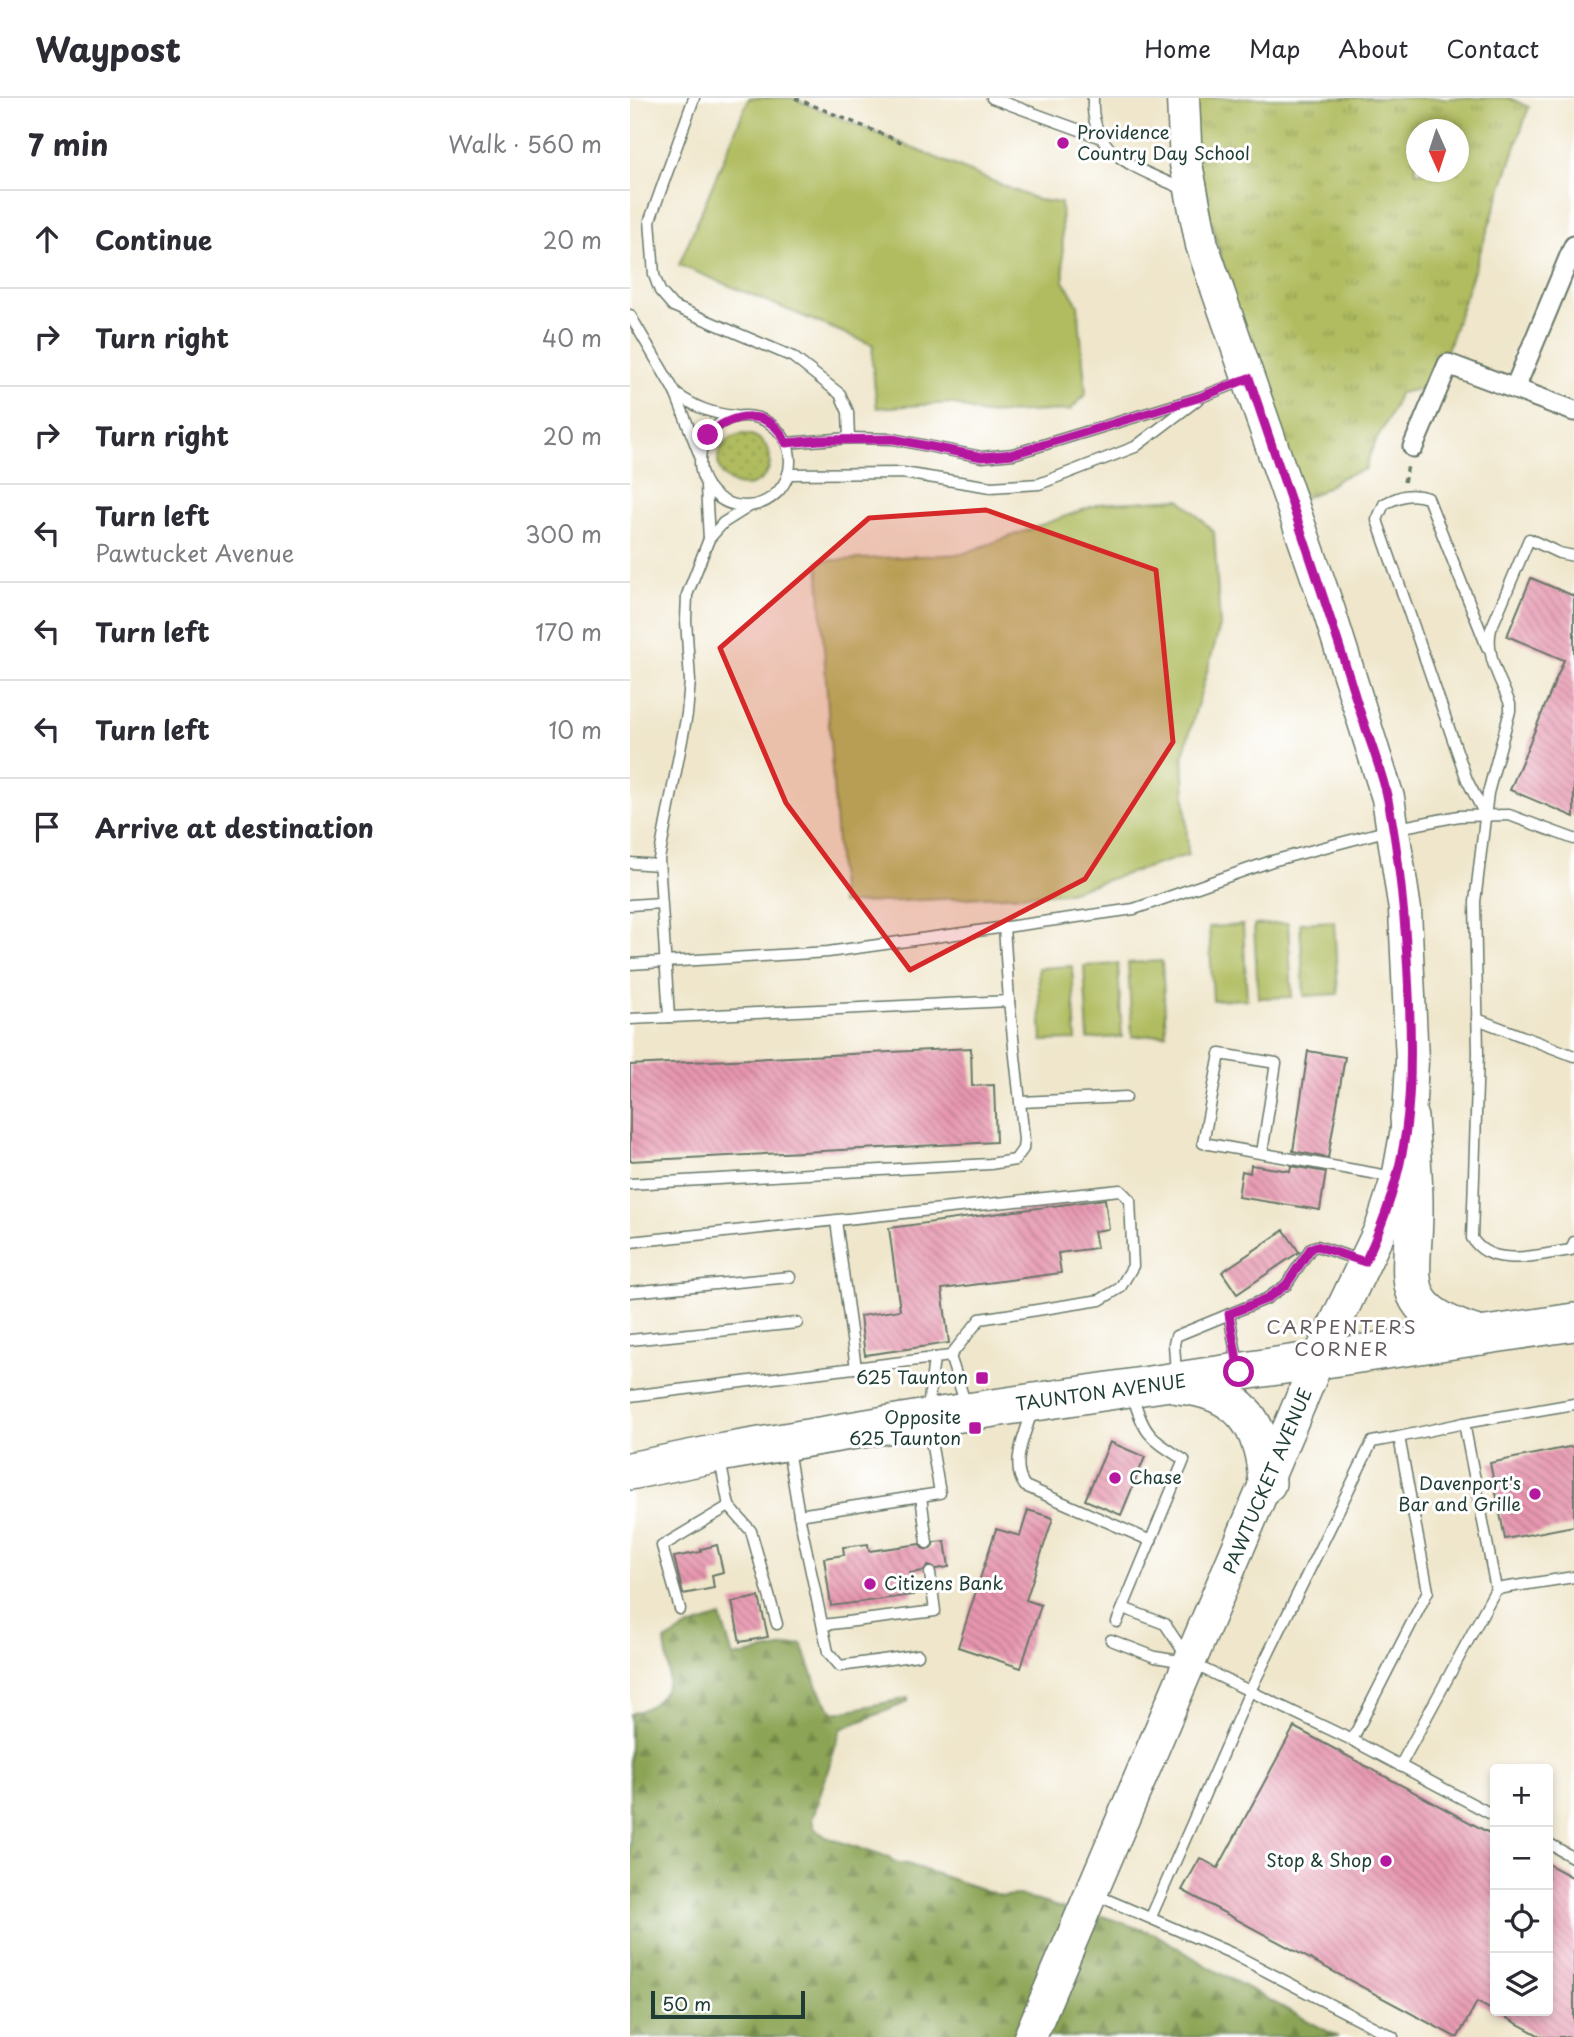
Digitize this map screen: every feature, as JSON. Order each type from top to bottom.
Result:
[{"type":"highway","points":[[1409,1118],[1414,1205],[1411,1276],[1413,1290],[1426,1310],[1438,1320],[1451,1327],[1482,1336]]},
{"type":"highway","name":"TAUNTON AVENUE","points":[[630,1471],[927,1418],[1574,1322]]},
{"type":"highway","points":[[1157,1384],[1191,1386],[1230,1401],[1258,1433],[1263,1448],[1267,1483]]},
{"type":"main road","name":"PAWTUCKET AVENUE","points":[[1030,2037],[1318,1360],[1382,1226],[1398,1177],[1409,1118],[1412,1062],[1405,910],[1388,798],[1329,611],[1202,245],[1186,164],[1183,98]]},
{"type":"street","points":[[1516,388],[1574,246]]},
{"type":"street","points":[[1413,447],[1448,364],[1574,411]]},
{"type":"lane","points":[[694,98],[650,220],[654,275],[660,291],[673,306],[793,357],[840,394],[848,412],[849,438]]},
{"type":"lane","points":[[992,98],[1099,137]]},
{"type":"lane","points":[[1093,98],[1092,114],[1099,137],[1118,158],[1192,193]]},
{"type":"lane","points":[[630,315],[675,393],[700,457],[702,477],[710,490],[721,500],[735,506],[765,502],[777,494],[788,474],[789,452],[774,426],[761,419],[746,416],[714,414],[675,393]]},
{"type":"lane","points":[[786,443],[849,438],[893,439],[982,457],[1013,454],[1201,397],[1249,378]]},
{"type":"lane","points":[[788,474],[903,473],[990,487],[1039,484],[1135,447],[1201,397]]},
{"type":"lane","points":[[700,457],[708,435],[719,425],[732,418],[746,416]]},
{"type":"lane","points":[[706,483],[709,538]]},
{"type":"lane","points":[[1485,814],[1467,780],[1377,520],[1384,504],[1401,495],[1415,493],[1428,498],[1510,704],[1485,814],[1475,902],[1477,1018],[1472,1238],[1482,1251],[1497,1257],[1573,1247]]},
{"type":"lane","points":[[669,1017],[659,865],[663,828],[687,714],[690,681],[685,620],[687,595],[709,538],[723,523],[750,506]]},
{"type":"lane","points":[[1489,652],[1491,629],[1529,539],[1559,553],[1574,556]]},
{"type":"lane","points":[[630,964],[828,952],[1134,909],[1272,861],[1433,820],[1485,814],[1509,815],[1574,839]]},
{"type":"lane","points":[[630,863],[659,865]]},
{"type":"lane","points":[[630,905],[661,904]]},
{"type":"lane","points":[[630,1184],[990,1164],[1015,1160],[1023,1149],[1024,1139],[1004,927]]},
{"type":"lane","points":[[630,1019],[1009,1002]]},
{"type":"lane","points":[[1477,1018],[1574,1056]]},
{"type":"lane","points":[[1262,1153],[1276,1063],[1220,1054],[1203,1143],[1398,1177]]},
{"type":"lane","points":[[1021,1102],[1126,1097]]},
{"type":"lane","points":[[630,1242],[1120,1190],[1130,1200],[1133,1266],[1120,1288],[1100,1300],[980,1319],[950,1356],[630,1396]]},
{"type":"lane","points":[[836,1221],[856,1368]]},
{"type":"lane","points":[[1117,1622],[1184,1460],[1148,1435],[1139,1418],[1157,1384],[1176,1336],[1266,1299],[1286,1285],[1311,1248],[1317,1246],[1365,1262]]},
{"type":"lane","points":[[630,1292],[790,1277]]},
{"type":"lane","points":[[1229,1314],[1239,1372]]},
{"type":"lane","points":[[630,1340],[796,1323]]},
{"type":"lane","points":[[950,1356],[968,1412]]},
{"type":"lane","points":[[799,1515],[940,1493],[927,1418],[934,1359]]},
{"type":"lane","points":[[1034,1402],[1018,1465],[1020,1480],[1025,1486],[1151,1541]]},
{"type":"lane","points":[[1151,1917],[1250,1691],[1373,1443],[1464,1423],[1574,1404]]},
{"type":"lane","points":[[1400,1766],[1496,1589],[1464,1423]]},
{"type":"lane","points":[[1352,1740],[1427,1591],[1399,1437]]},
{"type":"lane","points":[[787,1441],[799,1515],[828,1652],[840,1666],[918,1655]]},
{"type":"lane","points":[[719,1453],[729,1506],[751,1531],[777,1624]]},
{"type":"lane","points":[[920,1496],[927,1543]]},
{"type":"lane","points":[[680,1609],[662,1546],[729,1506]]},
{"type":"lane","points":[[822,1625],[935,1611],[930,1573]]},
{"type":"lane","points":[[1496,1589],[1574,1577]]},
{"type":"lane","points":[[1123,1608],[1165,1624],[1191,1663]]},
{"type":"lane","points":[[1111,1640],[1155,1657],[1191,1663],[1352,1740],[1490,1813]]},
{"type":"lane","points":[[1553,1846],[1574,1858]]},
{"type":"lane","points":[[1090,1893],[1231,1953],[1393,2037]]},
{"type":"path","points":[[795,98],[906,144]]},
{"type":"path","points":[[1401,495],[1413,447]]},
{"type":"highlighted area","points":[[986,510],[1156,570],[1173,742],[1085,879],[910,970],[786,803],[720,648],[869,518]]},
{"type":"green space","points":[[749,98],[792,98],[1038,200],[1061,203],[1064,281],[1078,305],[1086,394],[1070,410],[982,414],[952,403],[877,408],[873,345],[679,265]]},
{"type":"green space","points":[[1180,98],[1509,98],[1529,107],[1435,386],[1399,393],[1368,459],[1366,469],[1342,477],[1319,492],[1284,505]]},
{"type":"green space","points":[[744,434],[754,436],[762,442],[768,450],[768,470],[762,478],[754,484],[744,486],[734,484],[726,478],[720,470],[718,460],[720,450],[726,442],[734,436]]},
{"type":"green space","points":[[1180,499],[1214,532],[1220,626],[1183,755],[1188,855],[1065,893],[841,904],[818,561],[962,554],[1099,504]]},
{"type":"green space","points":[[1334,921],[1338,994],[1304,996],[1300,923]]},
{"type":"green space","points":[[1288,923],[1292,997],[1258,998],[1254,925]]},
{"type":"green space","points":[[1243,925],[1247,999],[1213,1000],[1209,927]]},
{"type":"green space","points":[[1162,961],[1166,1034],[1132,1037],[1128,963]]},
{"type":"green space","points":[[1118,964],[1122,1037],[1088,1039],[1084,966]]},
{"type":"green space","points":[[1072,966],[1076,1040],[1042,1041],[1038,968]]},
{"type":"green space","points":[[721,1617],[733,1657],[802,1644],[819,1690],[835,1713],[908,1698],[908,1702],[841,1729],[812,1820],[815,1829],[826,1837],[889,1858],[893,1862],[907,1864],[1002,1896],[1019,1895],[1081,1914],[1099,1915],[1155,1934],[1212,1969],[1338,2037],[630,2037],[630,1714],[653,1703],[666,1688],[669,1673],[665,1641],[689,1627]]},
{"type":"building","points":[[1531,578],[1574,596],[1574,817],[1510,790],[1564,660],[1507,636]]},
{"type":"building","points":[[971,1048],[972,1086],[994,1085],[996,1142],[630,1161],[630,1065]]},
{"type":"building","points":[[1308,1051],[1345,1057],[1328,1158],[1293,1151]]},
{"type":"building","points":[[1251,1165],[1290,1171],[1291,1166],[1326,1172],[1320,1210],[1238,1197],[1242,1171],[1250,1173]]},
{"type":"building","points":[[1105,1199],[1109,1229],[1094,1231],[1097,1248],[1058,1253],[1061,1273],[942,1289],[949,1343],[865,1355],[860,1316],[900,1310],[889,1228]]},
{"type":"building","points":[[1284,1230],[1299,1252],[1237,1294],[1222,1272]]},
{"type":"building","name":"Chase","points":[[1110,1442],[1145,1457],[1121,1515],[1085,1500]]},
{"type":"building","name":"Davenport's Bar and Grille","points":[[1574,1446],[1574,1526],[1505,1539],[1490,1463]]},
{"type":"building","points":[[1028,1510],[1053,1518],[1026,1600],[1041,1605],[1021,1668],[958,1647],[996,1529],[1020,1536]]},
{"type":"building","name":"Citizens Bank","points":[[945,1541],[949,1567],[936,1569],[928,1566],[923,1571],[910,1573],[913,1595],[831,1606],[824,1558],[844,1555],[843,1547],[868,1544],[869,1551],[920,1544],[927,1550],[932,1548],[934,1542]]},
{"type":"building","points":[[717,1545],[723,1572],[712,1575],[714,1588],[683,1594],[674,1557],[701,1552],[701,1549]]},
{"type":"building","points":[[759,1597],[768,1637],[740,1642],[732,1602]]},
{"type":"building","points":[[1294,1727],[1490,1833],[1490,2009],[1477,2002],[1458,2037],[1455,2037],[1182,1890],[1200,1858],[1218,1868]]},
{"type":"building","points":[[1553,1867],[1574,1878],[1574,2037],[1542,2037],[1503,2016],[1553,2016]]},
{"type":"place","name":"Providence Country Day School","points":[[1063,143]]},
{"type":"place","name":"625 Taunton","points":[[982,1378]]},
{"type":"place","name":"Opposite 625 Taunton","points":[[975,1428]]},
{"type":"place","name":"Chase","points":[[1115,1478]]},
{"type":"place","name":"Davenport's Bar and Grille","points":[[1535,1494]]},
{"type":"place","name":"Citizens Bank","points":[[870,1584]]},
{"type":"place","name":"Stop & Shop","points":[[1386,1861]]},
{"type":"district","name":"CARPENTERS CORNER","points":[[1342,1338]]},
{"type":"route","points":[[708,435],[732,418],[746,416],[761,419],[774,426],[786,443],[849,438],[893,439],[982,457],[1013,454],[1160,407],[1201,397],[1249,378],[1329,611],[1388,798],[1405,910],[1412,1062],[1409,1118],[1399,1173],[1382,1226],[1365,1262],[1317,1246],[1311,1248],[1286,1285],[1266,1299],[1229,1314],[1239,1372]]}]
